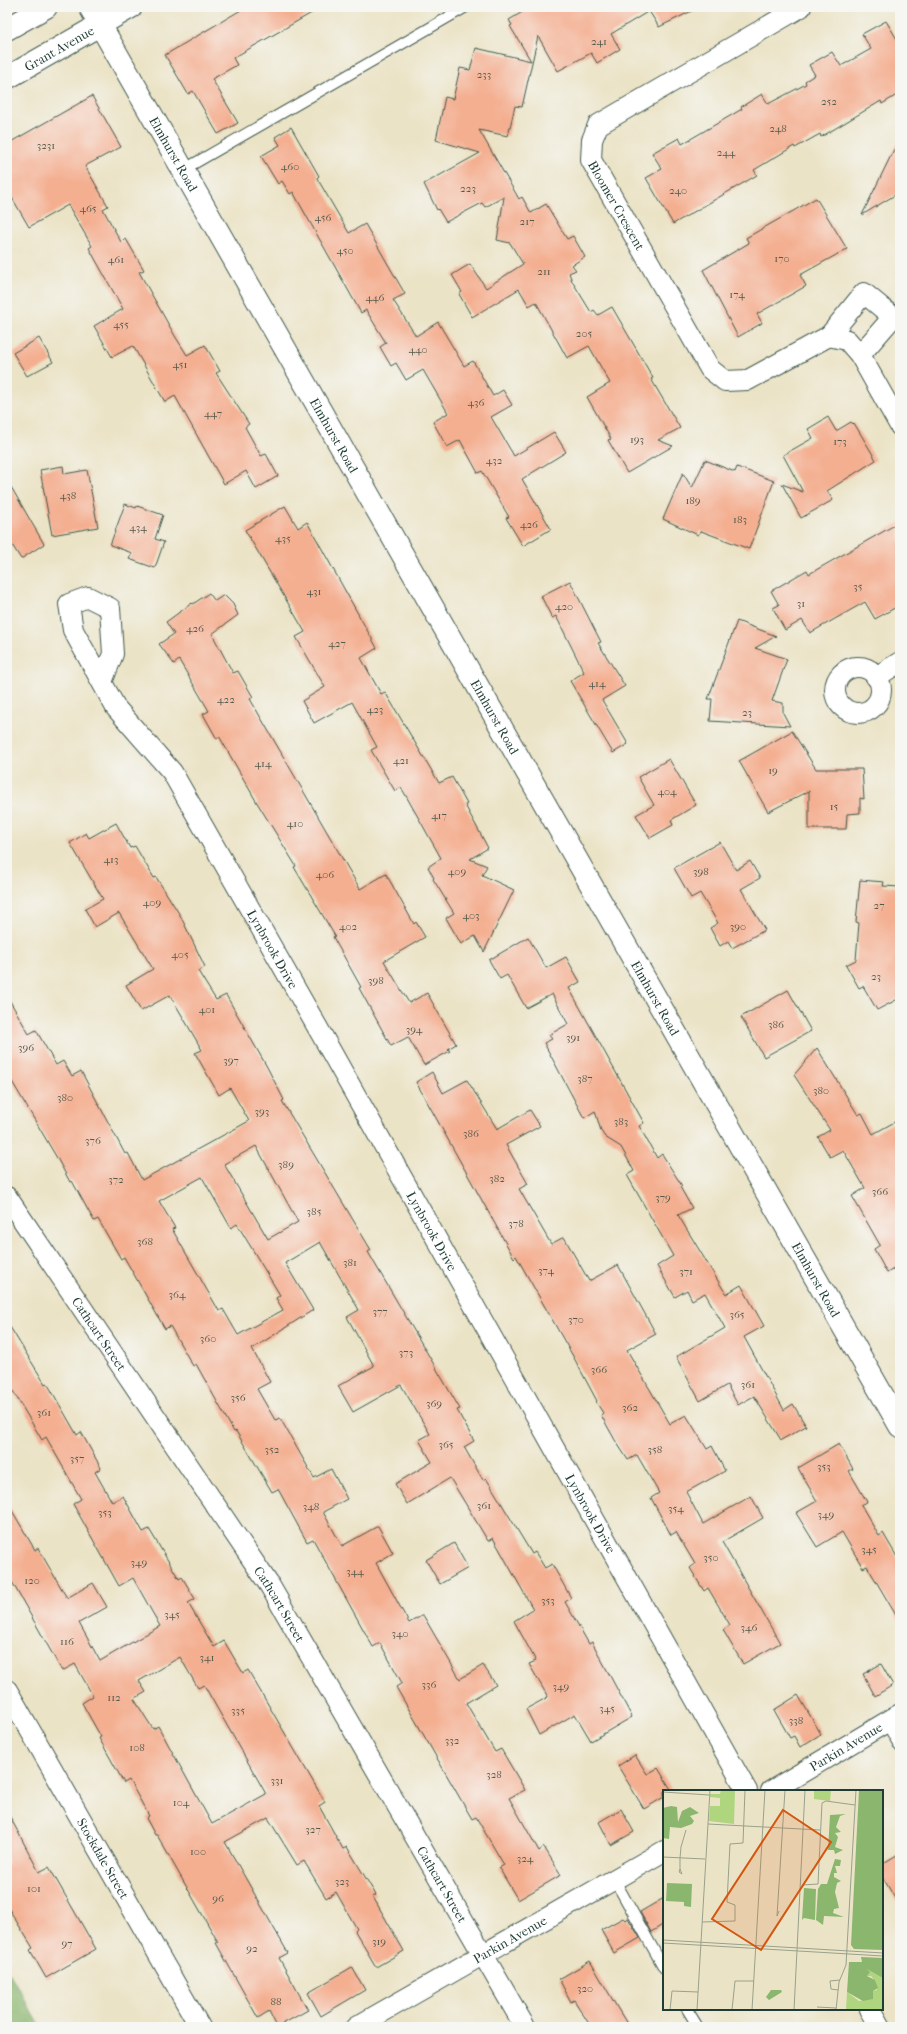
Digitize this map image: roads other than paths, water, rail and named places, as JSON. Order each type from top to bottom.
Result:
[{"type":"street","points":[[7,28],[46,7]]},
{"type":"street","name":"Grant Avenue","points":[[7,78],[95,16],[131,7]]},
{"type":"street","name":"Bloomer Crescent","points":[[801,7],[598,125],[592,140],[591,160],[710,369],[725,381],[748,380],[829,336],[864,293],[893,317],[860,355]]},
{"type":"street","name":"Elmhurst Road","points":[[95,16],[900,1426]]},
{"type":"street","points":[[829,336],[846,340],[860,355],[900,426]]},
{"type":"street","points":[[876,676],[900,662]]},
{"type":"street","name":"Lynbrook Drive","points":[[102,682],[116,708],[172,772],[746,1790]]},
{"type":"street","name":"Cathcart Street","points":[[9,1206],[270,1586],[484,1954],[524,2027]]},
{"type":"street","name":"Stockdale Street","points":[[7,1690],[200,2027]]},
{"type":"street","name":"Parkin Avenue","points":[[773,1790],[893,1718]]},
{"type":"street","name":"Parkin Avenue","points":[[356,2027],[663,1852]]},
{"type":"street","points":[[871,2010],[880,2027]]},
{"type":"lane","points":[[183,170],[466,7]]},
{"type":"lane","points":[[893,1718],[900,1747]]},
{"type":"lane","points":[[614,1879],[663,1966]]},
{"type":"lane","points":[[688,2010],[698,2027]]}]
